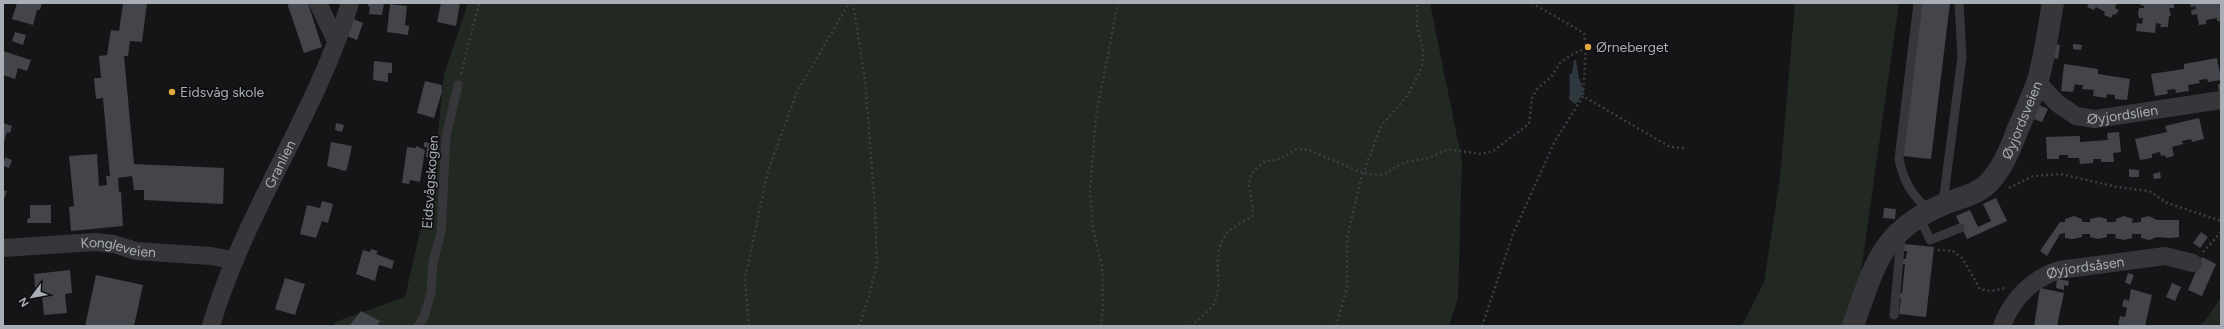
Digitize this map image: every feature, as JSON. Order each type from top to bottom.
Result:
[{"type":"street","points":[[318,3],[336,41]]},
{"type":"street","name":"Granlien","points":[[211,326],[233,260],[261,198],[321,80],[350,3]]},
{"type":"street","name":"Øyjordsveien","points":[[1853,326],[1880,255],[1901,228],[1931,210],[1980,190],[1992,180],[2004,162],[2037,82],[2053,3]]},
{"type":"street","name":"Øyjordslien","points":[[2037,82],[2057,103],[2076,116],[2095,119],[2221,100]]},
{"type":"street","name":"Kongleveien","points":[[3,248],[95,242],[114,244],[136,251],[211,256],[233,260]]},
{"type":"street","name":"Øyjordsåsen","points":[[2002,326],[2014,302],[2035,281],[2052,272],[2110,262],[2164,256],[2193,262]]},
{"type":"lane","points":[[1918,3],[1899,159],[1905,179],[1918,200],[1931,210]]},
{"type":"lane","points":[[1959,3],[1962,56],[1950,161],[1931,210],[1930,240],[1960,228]]},
{"type":"lane","name":"Eidsvågskogen","points":[[418,326],[424,317],[431,292],[433,262],[440,233],[446,137],[458,85]]},
{"type":"lane","points":[[1894,315],[1901,228]]},
{"type":"path","points":[[458,85],[479,3]]},
{"type":"path","points":[[749,326],[745,279],[768,171],[797,92],[849,3]]},
{"type":"path","points":[[853,3],[865,80],[875,208],[877,264],[870,292],[858,326]]},
{"type":"path","points":[[1101,326],[1103,307],[1102,266],[1093,229],[1090,191],[1096,116],[1118,3]]},
{"type":"path","points":[[1336,326],[1347,288],[1347,238],[1363,173],[1381,126],[1408,95],[1422,67],[1423,50],[1417,26],[1417,3]]},
{"type":"path","points":[[1482,326],[1513,234],[1554,143],[1583,96],[1586,48],[1584,33],[1579,29],[1569,26],[1563,20],[1532,3]]},
{"type":"path","points":[[1191,326],[1214,302],[1218,289],[1216,267],[1225,236],[1252,216],[1253,208],[1249,186],[1251,174],[1265,161],[1277,160],[1297,149],[1309,150],[1363,173],[1377,175],[1387,173],[1397,166],[1409,161],[1418,161],[1429,158],[1448,149],[1481,154],[1493,152],[1529,124],[1532,98],[1537,89],[1552,76],[1560,63],[1571,55],[1586,48]]},
{"type":"path","points":[[1583,96],[1670,147],[1687,148]]},
{"type":"path","points":[[1992,180],[2007,189],[2033,176],[2043,174],[2061,174],[2078,177],[2117,187],[2149,191],[2167,203],[2221,221]]},
{"type":"path","points":[[2193,262],[2221,232]]},
{"type":"path","points":[[1930,240],[1937,249],[1953,251],[1962,258],[1980,289],[1991,291],[2011,286]]},
{"type":"shaded area","points":[[468,3],[1430,3],[1462,161],[1458,298],[1449,326],[334,326],[335,322],[405,297],[434,171],[444,74]]},
{"type":"shaded area","points":[[1795,3],[1899,3],[1861,272],[1843,326],[1742,326],[1764,282],[1780,178]]},
{"type":"shaded area","points":[[1574,60],[1576,60],[1579,78],[1584,91],[1575,104],[1569,99],[1569,75],[1572,73]]},
{"type":"shaded area","points":[[2221,297],[2221,326],[2197,326],[2205,321]]},
{"type":"building","points":[[17,3],[42,3],[40,10],[37,10],[33,25],[12,19]]},
{"type":"building","points":[[123,3],[147,3],[142,42],[130,41],[128,56],[124,56],[134,164],[224,168],[223,204],[144,200],[144,190],[134,190],[132,176],[118,178],[119,192],[121,192],[123,226],[71,231],[69,207],[74,206],[69,156],[97,154],[99,186],[107,185],[106,176],[110,176],[103,98],[96,99],[94,78],[101,78],[99,56],[107,55],[111,30],[119,31]]},
{"type":"building","points":[[287,3],[308,3],[322,47],[304,53]]},
{"type":"building","points":[[368,3],[384,3],[382,15],[369,14],[370,7],[368,6]]},
{"type":"building","points":[[441,3],[460,3],[456,26],[437,22]]},
{"type":"building","points":[[1922,3],[1950,3],[1931,159],[1903,156]]},
{"type":"building","points":[[2089,3],[2117,3],[2115,8],[2119,10],[2115,15],[2113,14],[2111,18],[2104,15],[2105,12],[2096,7],[2094,10],[2087,7]]},
{"type":"building","points":[[2140,3],[2174,3],[2174,8],[2169,8],[2171,16],[2169,16],[2168,27],[2160,27],[2161,24],[2156,23],[2155,33],[2136,31],[2137,23],[2142,24],[2143,18],[2139,18],[2138,13],[2139,8],[2144,8],[2144,6],[2140,5]]},
{"type":"building","points":[[2190,3],[2221,3],[2221,21],[2217,21],[2217,18],[2206,20],[2206,24],[2199,25],[2197,14],[2192,15],[2191,10],[2196,9],[2195,6],[2191,7]]},
{"type":"building","points":[[390,4],[407,6],[405,25],[409,26],[408,35],[387,32]]},
{"type":"building","points":[[353,19],[363,23],[357,40],[347,36]]},
{"type":"building","points":[[15,32],[26,35],[23,45],[12,41]]},
{"type":"building","points":[[2053,44],[2060,45],[2058,59],[2051,57]]},
{"type":"building","points":[[2073,44],[2082,45],[2081,50],[2073,49]]},
{"type":"building","points":[[3,51],[31,60],[27,71],[18,68],[15,79],[3,75]]},
{"type":"building","points":[[2217,58],[2221,80],[2208,82],[2207,79],[2199,80],[2200,83],[2188,85],[2189,91],[2176,93],[2175,89],[2167,90],[2168,94],[2155,96],[2151,74],[2184,69],[2184,64]]},
{"type":"building","points":[[374,61],[392,63],[392,73],[388,73],[388,82],[373,80]]},
{"type":"building","points":[[2064,64],[2098,69],[2098,74],[2130,79],[2127,100],[2115,99],[2115,95],[2107,94],[2106,98],[2093,96],[2094,90],[2082,89],[2083,85],[2075,84],[2073,92],[2061,91]]},
{"type":"building","points":[[425,81],[442,85],[442,92],[434,118],[417,113]]},
{"type":"building","points":[[2218,84],[2221,84],[2221,92],[2219,93]]},
{"type":"building","points":[[2039,105],[2048,109],[2042,122],[2034,119]]},
{"type":"building","points":[[2199,118],[2204,139],[2192,142],[2191,139],[2182,141],[2183,144],[2172,147],[2174,156],[2166,158],[2165,155],[2161,156],[2160,152],[2152,154],[2152,158],[2140,160],[2135,139],[2167,132],[2165,126]]},
{"type":"building","points":[[3,123],[12,126],[10,133],[7,132],[3,145]]},
{"type":"building","points":[[336,123],[344,125],[342,132],[335,130]]},
{"type":"building","points":[[2119,132],[2121,152],[2113,153],[2114,162],[2101,162],[2101,159],[2093,159],[2093,163],[2080,164],[2079,158],[2068,158],[2068,155],[2059,155],[2059,159],[2047,159],[2046,137],[2080,136],[2080,142],[2108,140],[2107,133]]},
{"type":"building","points":[[331,142],[352,146],[347,169],[345,171],[327,166]]},
{"type":"building","points":[[424,142],[436,144],[435,158],[426,157],[427,147],[424,147]]},
{"type":"building","points":[[416,146],[425,150],[420,182],[410,180],[409,184],[402,183],[407,147],[416,148]]},
{"type":"building","points":[[5,157],[12,160],[9,168],[3,166]]},
{"type":"building","points":[[2129,169],[2139,170],[2139,177],[2129,177]]},
{"type":"building","points":[[2160,172],[2161,178],[2154,179],[2153,174]]},
{"type":"building","points":[[3,190],[7,191],[3,202]]},
{"type":"building","points":[[1996,198],[2007,221],[1967,239],[1956,216],[1970,210],[1978,227],[1991,221],[1983,204]]},
{"type":"building","points":[[322,201],[333,204],[328,223],[322,221],[316,238],[300,234],[307,205],[320,208]]},
{"type":"building","points":[[30,205],[51,205],[51,223],[27,223],[28,218],[30,218]]},
{"type":"building","points":[[1884,208],[1896,209],[1895,219],[1883,218]]},
{"type":"building","points":[[2074,216],[2082,219],[2082,222],[2090,222],[2090,219],[2099,217],[2107,219],[2107,222],[2116,222],[2116,219],[2124,216],[2133,219],[2132,223],[2141,222],[2141,218],[2149,216],[2157,220],[2179,220],[2179,237],[2157,237],[2149,240],[2141,238],[2141,234],[2132,234],[2132,238],[2124,240],[2115,238],[2116,234],[2107,234],[2107,237],[2098,239],[2090,237],[2090,234],[2082,234],[2082,237],[2073,239],[2065,238],[2065,233],[2060,234],[2047,256],[2040,251],[2060,222],[2065,222],[2065,219]]},
{"type":"building","points":[[2201,232],[2208,237],[2200,248],[2193,243]]},
{"type":"building","points":[[1904,244],[1934,247],[1926,317],[1899,314],[1901,298],[1899,297],[1899,293],[1902,293],[1905,264],[1903,264],[1903,259],[1906,259],[1907,251],[1903,251]]},
{"type":"building","points":[[371,249],[378,251],[376,254],[394,261],[392,269],[379,265],[375,281],[356,274],[363,250],[370,252]]},
{"type":"building","points":[[2202,257],[2216,264],[2202,296],[2188,290]]},
{"type":"building","points":[[70,270],[72,293],[65,294],[67,313],[44,315],[42,296],[36,297],[34,274]]},
{"type":"building","points":[[2128,273],[2134,275],[2130,285],[2125,282]]},
{"type":"building","points":[[96,275],[143,285],[134,326],[85,326]]},
{"type":"building","points":[[285,278],[305,284],[295,315],[275,309]]},
{"type":"building","points":[[2057,279],[2069,281],[2068,286],[2064,285],[2064,290],[2056,288]]},
{"type":"building","points":[[2172,283],[2181,287],[2175,301],[2166,297]]},
{"type":"building","points":[[2040,288],[2064,293],[2057,326],[2034,326]]},
{"type":"building","points":[[2131,289],[2152,295],[2145,326],[2123,326],[2118,324],[2120,316],[2125,317],[2127,308],[2122,306],[2124,299],[2129,301]]},
{"type":"building","points":[[361,311],[380,321],[377,326],[349,326]]},
{"type":"place","name":"Ørneberget","points":[[1588,47]]},
{"type":"place","name":"Eidsvåg skole","points":[[172,92]]}]
